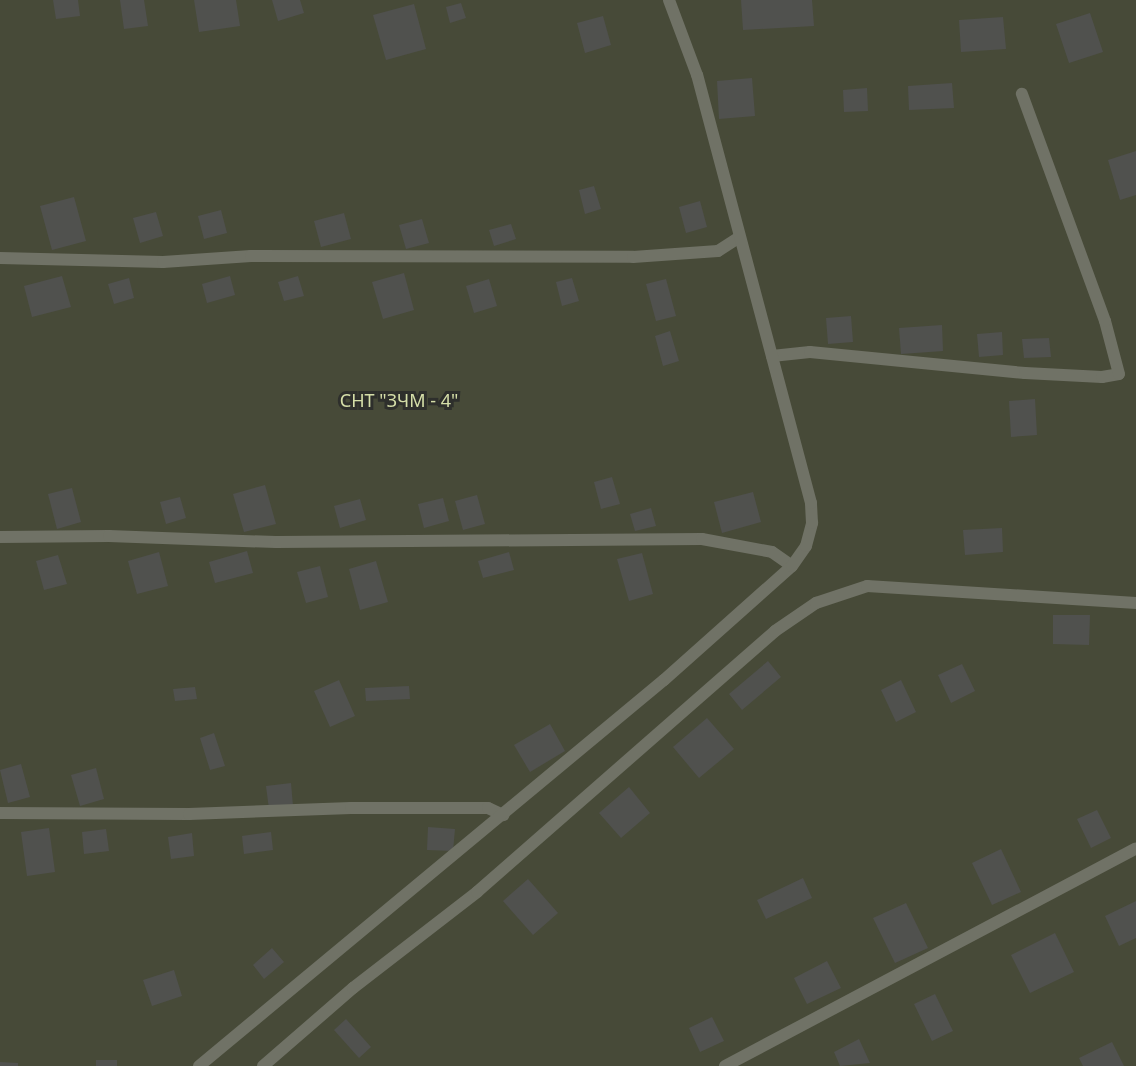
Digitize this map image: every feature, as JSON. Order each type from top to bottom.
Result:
[{"type":"lane","points":[[199,1066],[503,815],[792,566],[806,546],[812,523],[811,503],[738,238],[697,75],[669,0]]},
{"type":"lane","points":[[772,356],[810,352],[1025,372],[1102,377],[1119,374],[1105,321],[1022,94]]},
{"type":"lane","points":[[0,258],[163,262],[251,256],[633,257],[718,250],[738,238]]},
{"type":"lane","points":[[0,537],[109,536],[276,542],[702,539],[772,552],[792,566]]},
{"type":"lane","points":[[262,1066],[353,988],[477,892],[775,631],[816,603],[867,586],[1136,603]]},
{"type":"lane","points":[[0,813],[189,814],[351,808],[488,808],[503,815]]},
{"type":"lane","points":[[724,1066],[1136,848]]},
{"type":"green space","name":"СНТ \"ЗЧМ - 4\"","points":[[0,0],[1136,0],[1136,1066],[0,1066]]},
{"type":"building","points":[[53,0],[78,0],[80,16],[56,19]]},
{"type":"building","points":[[120,0],[144,0],[148,26],[124,29]]},
{"type":"building","points":[[194,0],[236,0],[240,26],[199,32]]},
{"type":"building","points":[[272,0],[300,0],[304,13],[278,21]]},
{"type":"building","points":[[741,0],[812,0],[814,26],[743,30]]},
{"type":"building","points":[[461,3],[466,18],[450,23],[446,7]]},
{"type":"building","points":[[414,4],[426,49],[386,60],[373,15]]},
{"type":"building","points":[[1090,13],[1103,52],[1069,63],[1056,24]]},
{"type":"building","points":[[603,16],[611,45],[585,53],[577,23]]},
{"type":"building","points":[[1003,17],[1006,49],[961,52],[959,20]]},
{"type":"building","points":[[752,78],[755,116],[719,119],[717,81]]},
{"type":"building","points":[[952,83],[954,108],[909,110],[908,86]]},
{"type":"building","points":[[867,88],[868,111],[844,112],[843,90]]},
{"type":"building","points":[[1136,151],[1136,195],[1120,200],[1108,160]]},
{"type":"building","points":[[594,186],[601,209],[585,214],[579,190]]},
{"type":"building","points":[[74,197],[86,241],[52,250],[40,206]]},
{"type":"building","points":[[700,201],[707,227],[686,233],[679,207]]},
{"type":"building","points":[[221,210],[227,233],[204,239],[198,216]]},
{"type":"building","points":[[156,212],[163,236],[140,243],[133,218]]},
{"type":"building","points":[[344,213],[351,239],[321,247],[314,221]]},
{"type":"building","points":[[422,219],[429,243],[406,249],[399,225]]},
{"type":"building","points":[[511,224],[516,239],[494,246],[489,230]]},
{"type":"building","points":[[404,273],[414,310],[383,319],[372,282]]},
{"type":"building","points":[[62,276],[71,307],[32,317],[24,286]]},
{"type":"building","points":[[230,276],[235,295],[207,303],[202,284]]},
{"type":"building","points":[[298,276],[304,296],[284,301],[278,282]]},
{"type":"building","points":[[129,278],[134,298],[114,304],[108,284]]},
{"type":"building","points":[[572,278],[579,301],[562,306],[556,282]]},
{"type":"building","points":[[489,279],[497,306],[474,313],[466,286]]},
{"type":"building","points":[[666,279],[676,316],[656,321],[646,284]]},
{"type":"building","points":[[851,316],[853,342],[828,344],[826,318]]},
{"type":"building","points":[[942,325],[943,351],[901,354],[899,328]]},
{"type":"building","points":[[670,331],[679,361],[663,366],[655,336]]},
{"type":"building","points":[[1002,332],[1003,355],[979,357],[977,334]]},
{"type":"building","points":[[1049,338],[1051,357],[1024,358],[1022,339]]},
{"type":"building","points":[[1035,399],[1037,435],[1011,437],[1009,401]]},
{"type":"building","points":[[612,477],[620,504],[601,509],[594,482]]},
{"type":"building","points":[[265,485],[276,524],[244,532],[233,494]]},
{"type":"building","points":[[72,488],[81,522],[57,529],[48,494]]},
{"type":"building","points":[[753,492],[761,522],[722,533],[714,502]]},
{"type":"building","points":[[477,495],[485,524],[463,530],[455,501]]},
{"type":"building","points":[[180,497],[186,518],[166,524],[160,502]]},
{"type":"building","points":[[443,498],[449,521],[424,528],[418,504]]},
{"type":"building","points":[[360,499],[366,520],[340,528],[334,506]]},
{"type":"building","points":[[651,508],[656,526],[635,531],[630,514]]},
{"type":"building","points":[[1002,528],[1003,552],[965,555],[963,530]]},
{"type":"building","points":[[247,551],[253,573],[215,583],[209,562]]},
{"type":"building","points":[[159,552],[168,586],[137,594],[128,561]]},
{"type":"building","points":[[509,552],[514,570],[483,578],[478,561]]},
{"type":"building","points":[[642,553],[653,594],[629,601],[617,559]]},
{"type":"building","points":[[58,555],[67,584],[44,590],[36,561]]},
{"type":"building","points":[[376,561],[388,602],[360,610],[349,569]]},
{"type":"building","points":[[320,566],[328,597],[306,603],[297,572]]},
{"type":"building","points":[[1053,615],[1090,615],[1089,645],[1053,644]]},
{"type":"building","points":[[768,661],[781,677],[742,710],[729,694]]},
{"type":"building","points":[[962,664],[975,691],[951,703],[938,675]]},
{"type":"building","points":[[339,680],[355,716],[330,727],[314,691]]},
{"type":"building","points":[[901,680],[916,712],[896,722],[881,690]]},
{"type":"building","points":[[409,686],[410,699],[366,701],[365,688]]},
{"type":"building","points":[[195,687],[197,699],[175,701],[173,689]]},
{"type":"building","points":[[707,718],[734,749],[699,778],[673,747]]},
{"type":"building","points":[[550,724],[565,751],[530,772],[514,745]]},
{"type":"building","points":[[214,733],[225,766],[210,770],[200,738]]},
{"type":"building","points":[[21,764],[30,797],[8,803],[0,770]]},
{"type":"building","points":[[96,768],[104,799],[80,806],[71,775]]},
{"type":"building","points":[[291,783],[293,806],[269,809],[266,786]]},
{"type":"building","points":[[629,787],[650,813],[621,838],[599,813]]},
{"type":"building","points":[[1097,810],[1111,838],[1091,848],[1077,819]]},
{"type":"building","points":[[428,827],[455,829],[453,851],[427,850]]},
{"type":"building","points":[[49,828],[55,872],[27,876],[21,832]]},
{"type":"building","points":[[106,829],[109,851],[84,854],[82,832]]},
{"type":"building","points":[[271,832],[273,850],[244,854],[242,836]]},
{"type":"building","points":[[192,833],[194,856],[171,859],[168,837]]},
{"type":"building","points":[[1001,849],[1021,892],[992,905],[972,863]]},
{"type":"building","points":[[803,878],[812,898],[766,919],[757,900]]},
{"type":"building","points":[[528,879],[558,913],[533,935],[503,901]]},
{"type":"building","points":[[1136,901],[1136,938],[1119,946],[1105,916]]},
{"type":"building","points":[[906,903],[928,948],[895,963],[873,918]]},
{"type":"building","points":[[1055,933],[1074,972],[1030,993],[1011,955]]},
{"type":"building","points":[[272,948],[284,962],[264,979],[253,965]]},
{"type":"building","points":[[827,961],[841,988],[807,1004],[794,978]]},
{"type":"building","points":[[174,970],[182,996],[152,1006],[143,980]]},
{"type":"building","points":[[935,994],[953,1031],[932,1041],[914,1004]]},
{"type":"building","points":[[712,1017],[724,1041],[700,1052],[689,1028]]},
{"type":"building","points":[[346,1019],[371,1047],[359,1058],[334,1030]]},
{"type":"building","points":[[859,1039],[870,1063],[840,1066],[834,1052]]},
{"type":"building","points":[[1112,1042],[1124,1066],[1083,1066],[1079,1058]]},
{"type":"building","points":[[96,1060],[117,1060],[117,1066],[96,1066]]},
{"type":"building","points":[[0,1062],[18,1063],[18,1066],[0,1066]]}]
